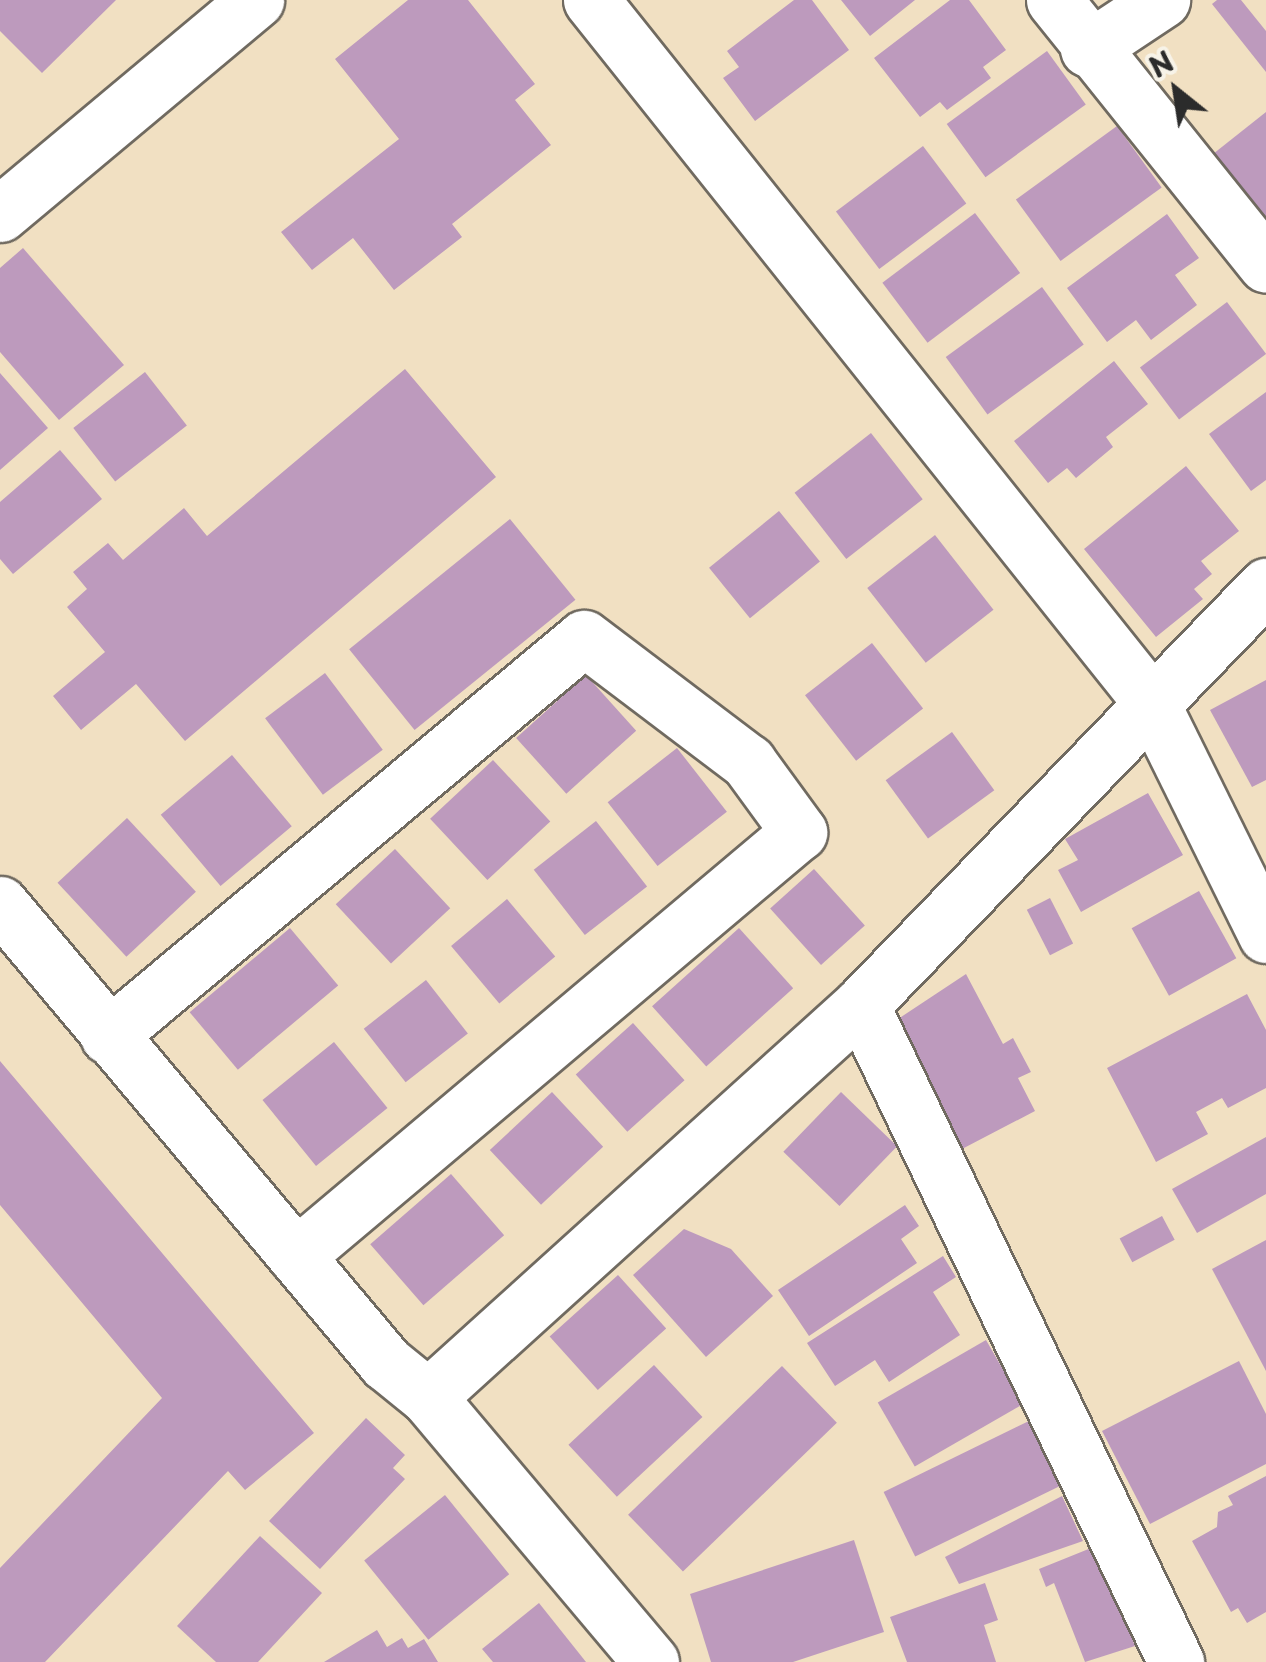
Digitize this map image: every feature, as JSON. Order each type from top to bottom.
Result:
[{"type":"street","points":[[0,214],[256,0]]},
{"type":"street","points":[[592,0],[1151,702],[1266,935]]},
{"type":"street","points":[[1054,0],[1088,49],[1266,266]]},
{"type":"street","points":[[1088,49],[1162,0]]},
{"type":"street","points":[[428,1398],[861,1005],[1266,586]]},
{"type":"street","points":[[108,1036],[584,638],[748,762],[799,832],[296,1256]]},
{"type":"street","points":[[0,904],[386,1363],[428,1398],[652,1662]]},
{"type":"street","points":[[861,1005],[1176,1662]]},
{"type":"building","points":[[0,0],[116,0],[42,73],[0,31]]},
{"type":"building","points":[[408,0],[468,0],[535,84],[515,100],[551,145],[452,224],[462,237],[394,290],[353,238],[312,270],[281,232],[399,139],[335,59]]},
{"type":"building","points":[[794,0],[812,0],[849,50],[755,121],[723,78],[739,67],[727,51]]},
{"type":"building","points":[[841,0],[915,0],[870,36]]},
{"type":"building","points":[[950,0],[969,0],[1006,50],[983,67],[991,78],[947,110],[940,102],[920,117],[874,58]]},
{"type":"building","points":[[1217,0],[1241,0],[1266,31],[1266,72],[1212,4]]},
{"type":"building","points":[[1047,51],[1086,104],[985,177],[947,124]]},
{"type":"building","points":[[1266,112],[1266,220],[1213,154]]},
{"type":"building","points":[[1117,126],[1162,187],[1061,261],[1016,199]]},
{"type":"building","points":[[923,146],[966,204],[879,269],[836,212]]},
{"type":"building","points":[[975,213],[1020,273],[927,343],[882,283]]},
{"type":"building","points":[[1167,214],[1199,258],[1175,275],[1197,305],[1151,340],[1136,320],[1107,342],[1067,288]]},
{"type":"building","points":[[23,248],[124,365],[59,420],[0,352],[0,268]]},
{"type":"building","points":[[1042,287],[1084,344],[987,414],[946,357]]},
{"type":"building","points":[[1227,302],[1266,354],[1179,420],[1140,368]]},
{"type":"building","points":[[1114,361],[1148,404],[1106,437],[1113,447],[1076,478],[1067,468],[1048,483],[1014,441]]},
{"type":"building","points":[[405,369],[496,477],[185,741],[136,684],[81,730],[53,696],[105,652],[67,607],[87,589],[73,572],[108,543],[123,560],[184,508],[207,536]]},
{"type":"building","points":[[145,372],[187,426],[115,482],[73,428]]},
{"type":"building","points":[[0,373],[48,428],[0,470]]},
{"type":"building","points":[[1266,392],[1266,480],[1251,491],[1209,434]]},
{"type":"building","points":[[871,433],[923,499],[846,559],[795,493]]},
{"type":"building","points":[[60,450],[102,499],[13,574],[0,559],[0,502]]},
{"type":"building","points":[[1186,466],[1239,531],[1201,561],[1212,574],[1194,589],[1203,599],[1156,637],[1084,549]]},
{"type":"building","points":[[779,511],[820,562],[750,618],[709,568]]},
{"type":"building","points":[[510,519],[575,600],[415,730],[349,649]]},
{"type":"building","points":[[935,535],[993,610],[926,663],[867,588]]},
{"type":"building","points":[[872,643],[923,708],[856,761],[805,695]]},
{"type":"building","points":[[325,673],[383,750],[323,795],[265,718]]},
{"type":"building","points":[[586,675],[636,731],[566,794],[516,738]]},
{"type":"building","points":[[1266,680],[1266,780],[1252,787],[1210,710]]},
{"type":"building","points":[[952,732],[994,790],[928,838],[886,780]]},
{"type":"building","points":[[677,748],[727,812],[658,866],[608,802]]},
{"type":"building","points":[[232,755],[292,826],[221,886],[161,815]]},
{"type":"building","points":[[493,760],[550,821],[487,880],[430,819]]},
{"type":"building","points":[[1148,793],[1183,855],[1081,912],[1058,870],[1078,860],[1065,839]]},
{"type":"building","points":[[127,818],[196,892],[126,957],[58,883]]},
{"type":"building","points":[[596,821],[647,886],[585,935],[534,870]]},
{"type":"building","points":[[395,849],[450,908],[391,963],[336,904]]},
{"type":"building","points":[[814,869],[865,925],[821,965],[770,908]]},
{"type":"building","points":[[1199,891],[1236,958],[1169,996],[1132,928]]},
{"type":"building","points":[[1050,898],[1073,943],[1050,955],[1027,910]]},
{"type":"building","points":[[507,899],[555,956],[499,1003],[451,946]]},
{"type":"building","points":[[290,928],[338,985],[238,1070],[190,1012]]},
{"type":"building","points":[[739,928],[793,988],[706,1066],[652,1006]]},
{"type":"building","points":[[966,974],[1003,1044],[1013,1038],[1031,1072],[1018,1078],[1035,1111],[962,1149],[895,1021]]},
{"type":"building","points":[[426,980],[468,1034],[406,1082],[364,1029]]},
{"type":"building","points":[[1247,994],[1266,1030],[1266,1088],[1228,1108],[1222,1098],[1196,1112],[1208,1134],[1156,1162],[1107,1068]]},
{"type":"building","points":[[633,1023],[685,1080],[627,1132],[576,1075]]},
{"type":"building","points":[[334,1042],[387,1108],[316,1166],[263,1100]]},
{"type":"building","points":[[0,1061],[314,1433],[245,1490],[228,1471],[45,1662],[0,1662],[0,1568],[162,1398],[0,1205]]},
{"type":"building","points":[[552,1092],[603,1147],[541,1205],[490,1150]]},
{"type":"building","points":[[841,1092],[897,1146],[839,1206],[783,1152]]},
{"type":"building","points":[[1266,1137],[1266,1194],[1197,1233],[1172,1189]]},
{"type":"building","points":[[451,1174],[504,1235],[423,1305],[370,1244]]},
{"type":"building","points":[[905,1205],[919,1226],[901,1239],[917,1263],[809,1336],[778,1290]]},
{"type":"building","points":[[1162,1216],[1175,1240],[1132,1262],[1120,1239]]},
{"type":"building","points":[[684,1229],[731,1249],[773,1296],[706,1357],[633,1275]]},
{"type":"building","points":[[1266,1240],[1266,1371],[1212,1269]]},
{"type":"building","points":[[943,1256],[956,1277],[933,1292],[960,1335],[889,1382],[875,1360],[835,1386],[807,1343]]},
{"type":"building","points":[[618,1275],[666,1329],[598,1390],[550,1337]]},
{"type":"building","points":[[986,1340],[1023,1404],[915,1467],[878,1402]]},
{"type":"building","points":[[1239,1361],[1266,1414],[1266,1464],[1150,1524],[1102,1431]]},
{"type":"building","points":[[654,1365],[702,1417],[617,1497],[568,1445]]},
{"type":"building","points":[[782,1366],[837,1423],[683,1571],[628,1515]]},
{"type":"building","points":[[366,1418],[405,1455],[393,1468],[405,1479],[320,1569],[269,1521]]},
{"type":"building","points":[[1031,1420],[1063,1485],[915,1557],[884,1492]]},
{"type":"building","points":[[1266,1476],[1266,1612],[1247,1623],[1238,1608],[1231,1612],[1192,1541],[1217,1527],[1218,1512],[1233,1505],[1228,1496]]},
{"type":"building","points":[[445,1495],[509,1574],[428,1640],[364,1560]]},
{"type":"building","points":[[1062,1496],[1083,1541],[959,1584],[945,1557]]},
{"type":"building","points":[[260,1536],[322,1593],[258,1662],[216,1662],[177,1626]]},
{"type":"building","points":[[854,1540],[884,1632],[793,1662],[711,1662],[690,1594]]},
{"type":"building","points":[[1096,1546],[1135,1646],[1085,1662],[1054,1583],[1046,1587],[1039,1569]]},
{"type":"building","points":[[985,1583],[998,1620],[984,1625],[996,1662],[907,1662],[890,1617]]},
{"type":"building","points":[[539,1603],[586,1662],[493,1662],[482,1649]]},
{"type":"building","points":[[377,1630],[387,1647],[402,1638],[408,1648],[424,1639],[438,1662],[324,1662]]}]
